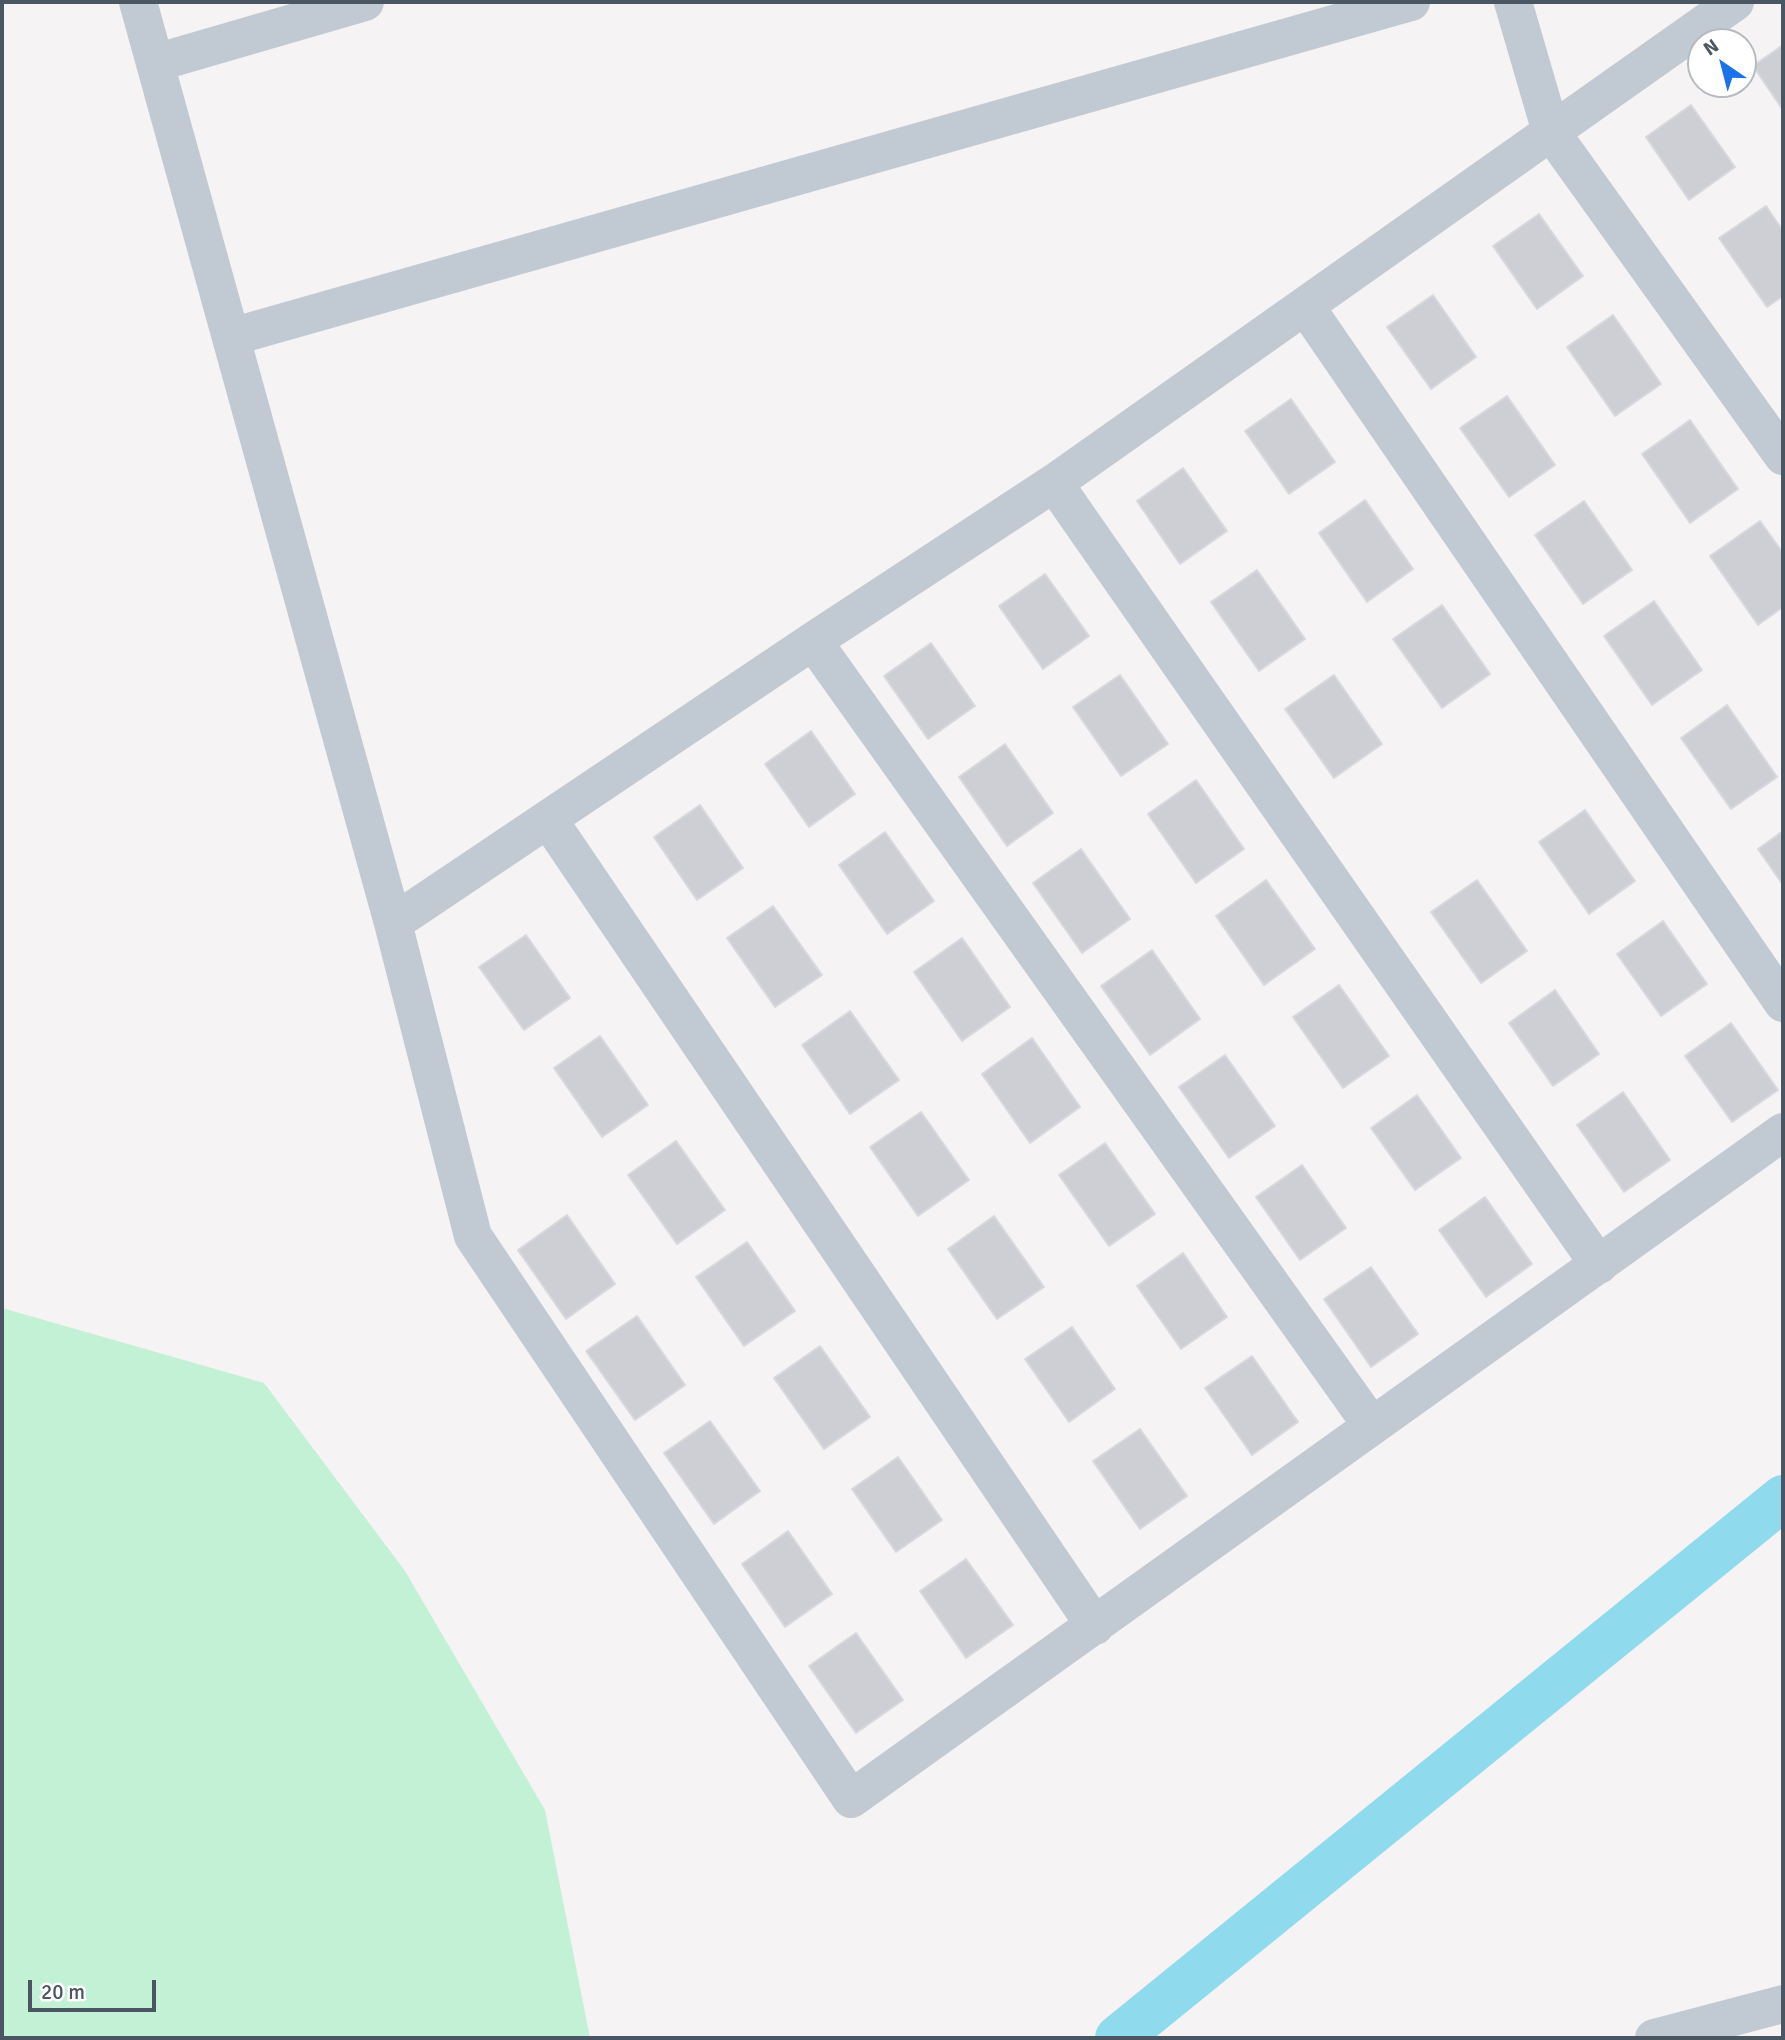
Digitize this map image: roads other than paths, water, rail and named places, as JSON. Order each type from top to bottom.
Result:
[{"type":"street","points":[[138,2],[394,923],[473,1236],[851,1800],[1783,1132]]},
{"type":"street","points":[[155,63],[365,2]]},
{"type":"street","points":[[231,337],[1411,2]]},
{"type":"street","points":[[1513,2],[1551,132],[1783,456]]},
{"type":"street","points":[[394,923],[813,641],[1054,483],[1735,2]]},
{"type":"street","points":[[1306,307],[1783,1003]]},
{"type":"street","points":[[1054,483],[1599,1265]]},
{"type":"street","points":[[813,641],[1372,1426]]},
{"type":"street","points":[[548,819],[1095,1626]]},
{"type":"street","points":[[1654,2038],[1742,2027],[1783,2004]]},
{"type":"waterway","points":[[1118,2038],[1783,1498]]}]
